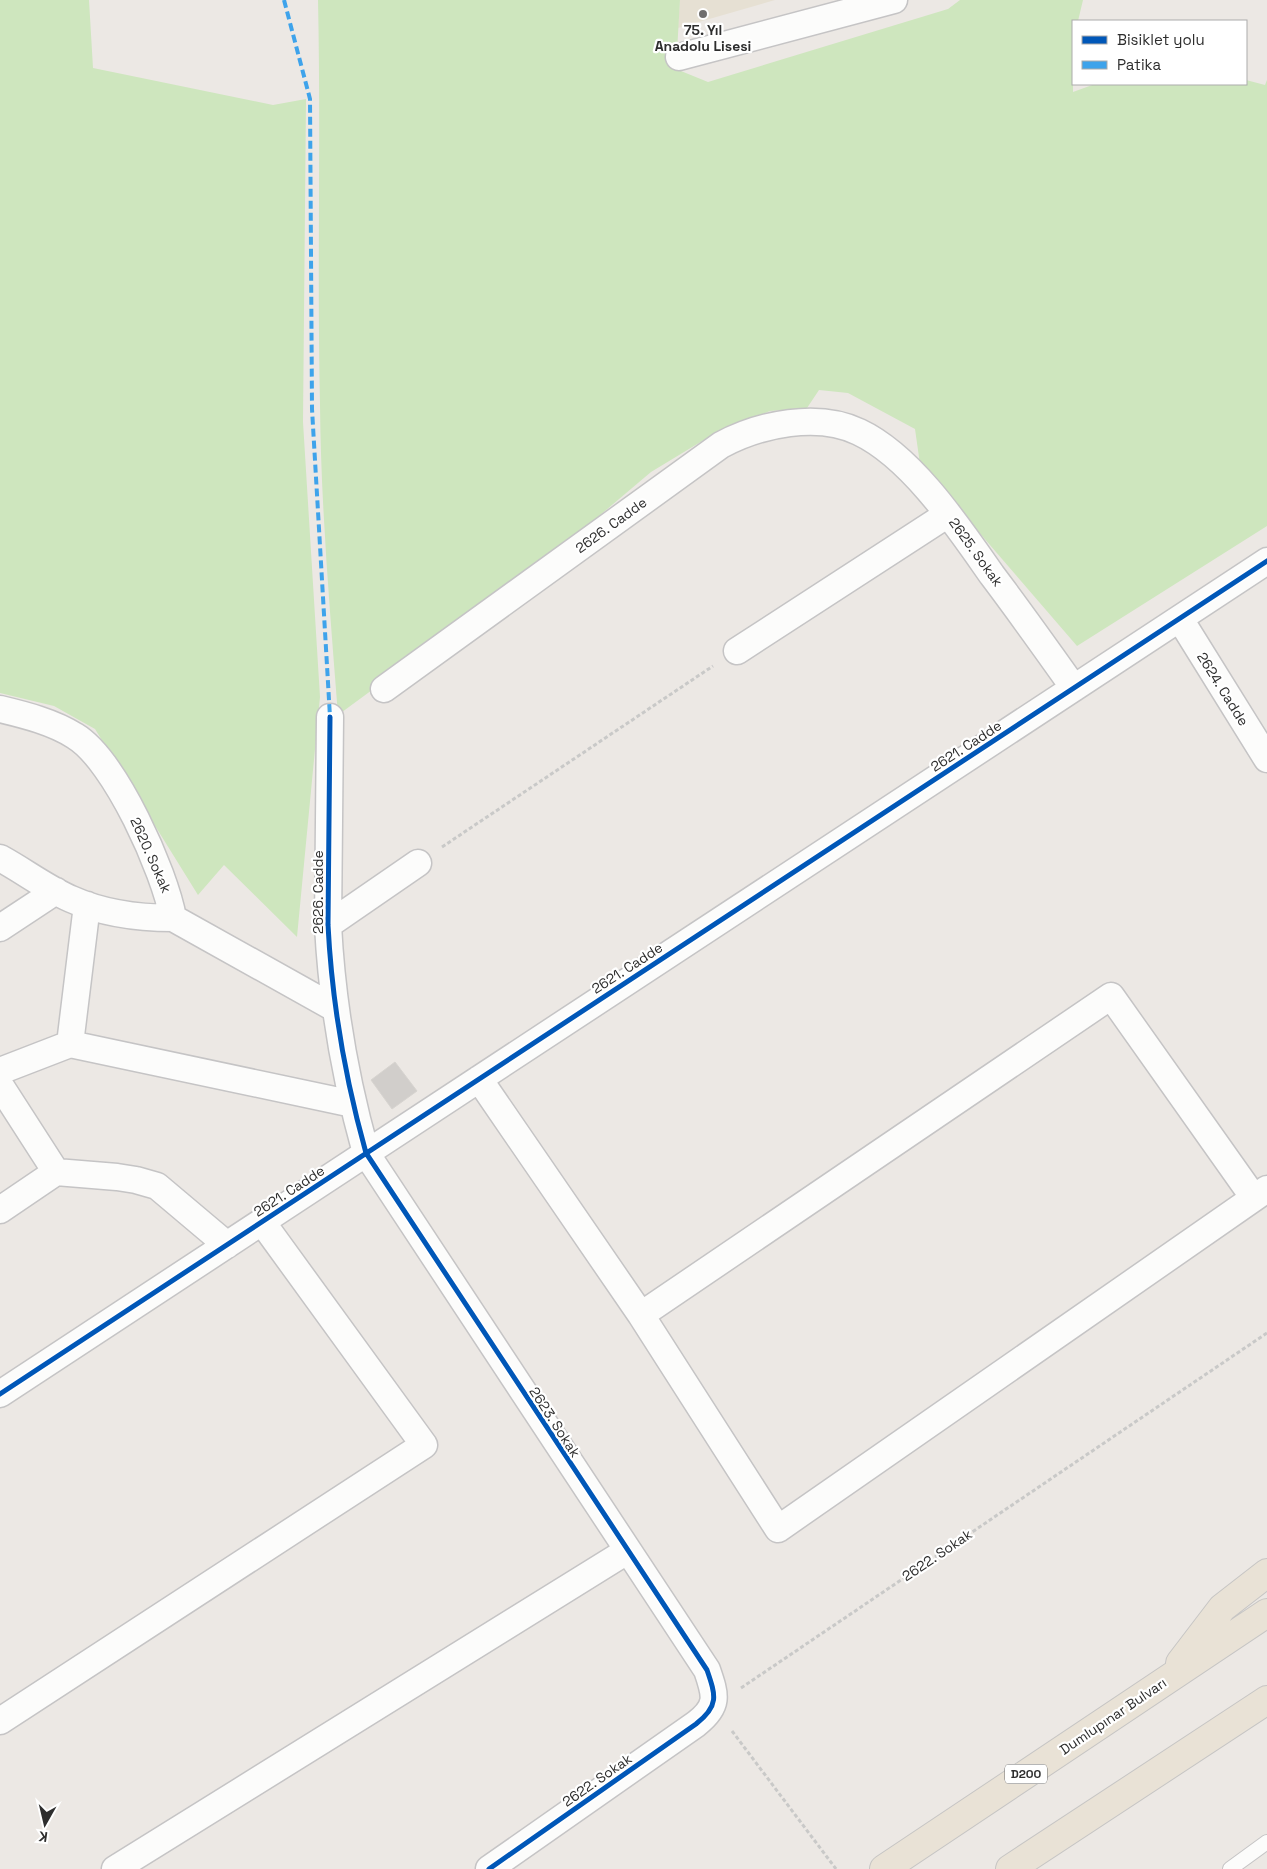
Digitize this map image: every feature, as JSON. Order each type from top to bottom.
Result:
[{"type":"highway","points":[[1168,1679],[1222,1608],[1267,1574]]},
{"type":"highway","name":"Dumlupınar Bulvarı","points":[[884,1869],[1267,1612]]},
{"type":"highway","points":[[1010,1869],[1267,1700]]},
{"type":"highway","points":[[1208,1739],[1267,1717]]},
{"type":"street","points":[[679,57],[894,0]]},
{"type":"street","name":"2626. Cadde","points":[[384,689],[707,454],[735,438],[765,427],[803,422],[842,426],[860,432]]},
{"type":"street","name":"2625. Sokak","points":[[860,432],[878,443],[908,468],[948,514],[1074,688]]},
{"type":"street","points":[[737,651],[948,514]]},
{"type":"street","name":"2621. Cadde","points":[[0,1394],[1267,562]]},
{"type":"street","name":"2624. Cadde","points":[[1180,619],[1267,759]]},
{"type":"street","name":"2620. Sokak","points":[[0,709],[55,726],[76,736],[91,749],[114,780],[153,854],[165,883],[173,918]]},
{"type":"street","name":"2626. Cadde","points":[[330,718],[328,925],[342,1056],[366,1153]]},
{"type":"street","points":[[0,858],[56,891],[87,905],[128,915],[173,918],[336,1009]]},
{"type":"street","points":[[328,925],[418,863]]},
{"type":"street","points":[[0,928],[56,891]]},
{"type":"street","points":[[70,1044],[87,905]]},
{"type":"street","points":[[479,1079],[641,1315],[778,1528],[1260,1194],[1111,996],[641,1315]]},
{"type":"street","points":[[0,1071],[70,1044],[353,1104]]},
{"type":"street","points":[[0,1085],[56,1172]]},
{"type":"street","name":"2623. Sokak","points":[[366,1153],[707,1670],[714,1695],[713,1707]]},
{"type":"street","points":[[0,1210],[56,1172],[117,1177],[157,1186],[226,1245]]},
{"type":"street","points":[[0,1721],[424,1445],[262,1222]]},
{"type":"street","points":[[115,1869],[627,1550]]},
{"type":"street","name":"2622. Sokak","points":[[490,1869],[696,1724],[713,1707]]},
{"type":"lane","points":[[1230,1869],[1267,1842]]},
{"type":"path","points":[[418,863],[737,651]]},
{"type":"path","points":[[713,1707],[836,1869]]},
{"type":"shaded area","name":"75. Yıl Anadolu Lisesi","points":[[680,0],[775,0],[678,28]]},
{"type":"green space","points":[[0,0],[89,0],[93,68],[273,105],[306,99],[303,422],[320,697],[297,937],[224,865],[198,895],[95,729],[54,706],[0,693]]},
{"type":"green space","points":[[318,0],[680,0],[676,69],[708,82],[948,9],[960,0],[1083,0],[1078,20],[1072,20],[1073,92],[1092,85],[1247,85],[1247,80],[1265,85],[1267,80],[1267,526],[1077,646],[920,464],[915,429],[848,393],[819,390],[807,408],[770,411],[717,432],[651,472],[534,571],[338,715],[322,482],[319,304]]},
{"type":"building","points":[[395,1062],[417,1091],[392,1109],[371,1080]]},
{"type":"marked path","points":[[284,0],[310,99],[312,409],[330,717]]},
{"type":"cycle path","points":[[0,1394],[1267,561]]},
{"type":"cycle path","points":[[330,717],[328,925],[330,954],[336,1012],[346,1068],[366,1153],[707,1670],[714,1694],[714,1700],[709,1712],[696,1724],[489,1869]]},
{"type":"place","name":"75. Yıl Anadolu Lisesi","points":[[703,14]]}]
